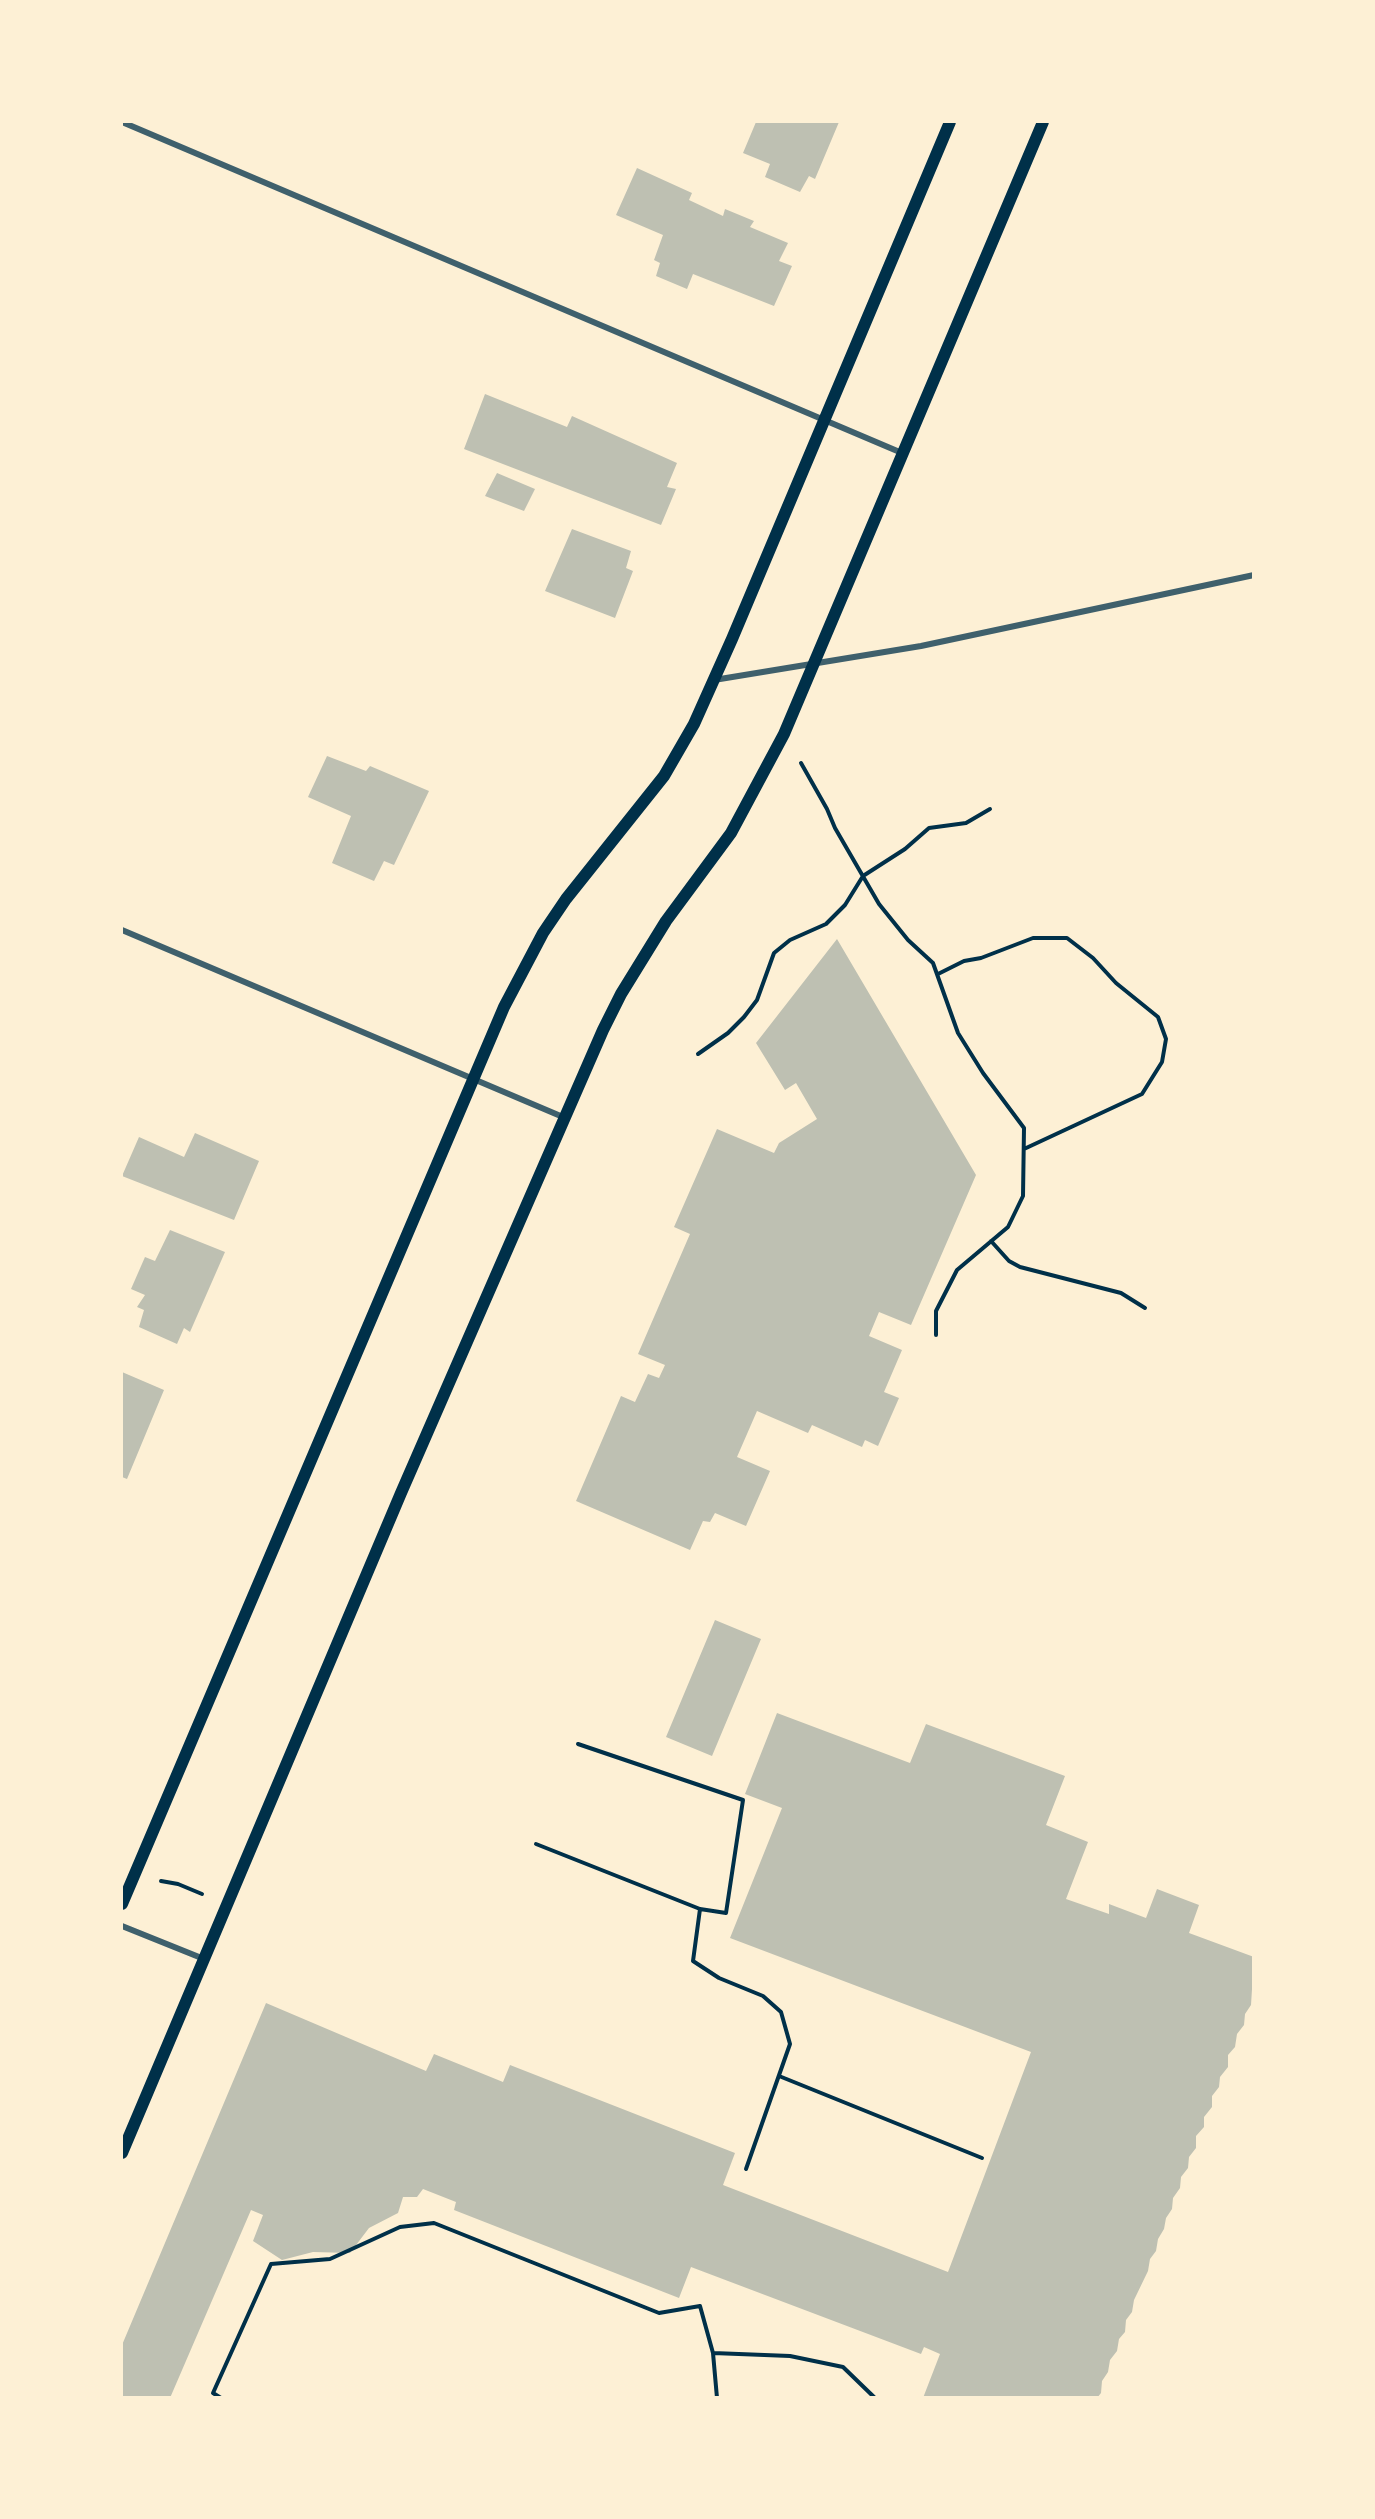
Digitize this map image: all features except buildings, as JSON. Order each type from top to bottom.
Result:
[{"type":"main road","points":[[122,1904],[504,1007],[543,933],[590,867],[664,776],[693,724],[950,122]]},
{"type":"main road","points":[[122,2153],[563,1117],[621,994],[666,921],[731,833],[784,734],[1044,122]]},
{"type":"street","points":[[122,122],[904,454]]},
{"type":"street","points":[[713,680],[921,646],[1254,575]]},
{"type":"street","points":[[122,930],[563,1117]]},
{"type":"street","points":[[122,1926],[204,1959]]},
{"type":"path","points":[[784,734],[879,904],[908,940],[933,963],[958,1033],[983,1073],[1024,1128],[1023,1197],[1008,1227],[957,1270],[936,1311],[936,1335]]},
{"type":"path","points":[[698,1054],[728,1033],[757,1000],[774,953],[790,940],[826,924],[844,905],[863,876],[905,849],[929,828],[966,823],[990,809]]},
{"type":"path","points":[[938,974],[964,961],[981,958],[1033,938],[1067,938],[1093,957],[1116,983],[1158,1017],[1166,1039],[1162,1062],[1142,1094],[1024,1149]]},
{"type":"path","points":[[991,1241],[1009,1260],[1020,1267],[1120,1293],[1145,1308]]},
{"type":"path","points":[[536,1844],[700,1909],[726,1913],[743,1800],[578,1744]]},
{"type":"path","points":[[157,1880],[178,1884],[203,1895]]},
{"type":"path","points":[[700,1909],[693,1960],[719,1977],[763,1996],[781,2012],[790,2044],[746,2169]]},
{"type":"path","points":[[779,2076],[982,2157]]},
{"type":"path","points":[[221,2397],[213,2393],[271,2264],[330,2259],[400,2227],[434,2223],[659,2313],[700,2306],[713,2353],[717,2397]]},
{"type":"path","points":[[713,2353],[790,2356],[843,2367],[874,2397]]}]
